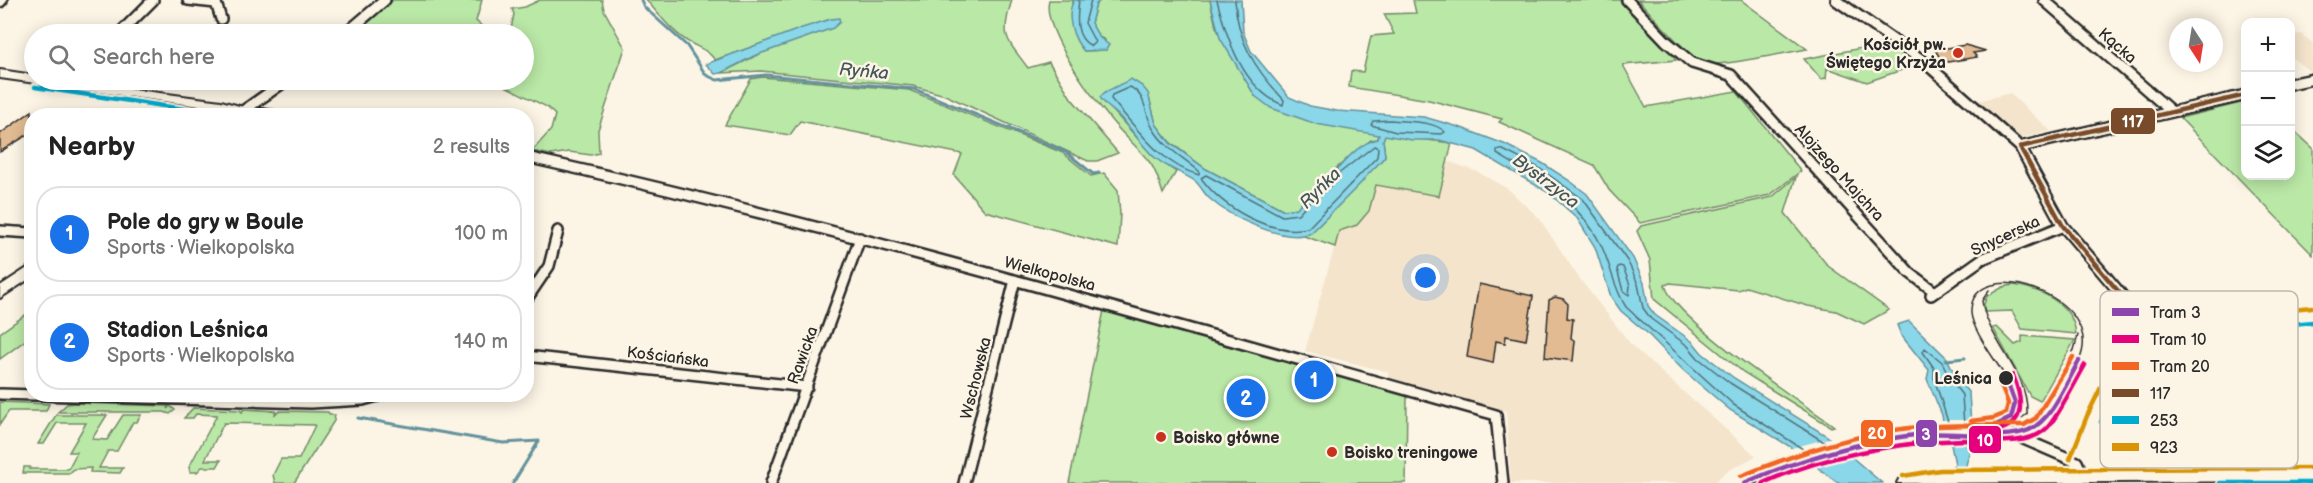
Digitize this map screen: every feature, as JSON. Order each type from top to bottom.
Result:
[{"type":"main road","points":[[0,74],[24,77]]},
{"type":"main road","points":[[122,90],[224,108]]},
{"type":"main road","points":[[0,293],[24,276]]},
{"type":"main road","points":[[1910,481],[2080,468],[2313,475]]},
{"type":"street","points":[[129,24],[153,0]]},
{"type":"street","points":[[188,0],[216,3],[221,19]]},
{"type":"street","points":[[357,24],[385,0]]},
{"type":"street","name":"Alojzego Majchra","points":[[1627,0],[1690,62],[1709,70],[1725,71],[1910,273],[1933,294]]},
{"type":"street","points":[[1836,0],[1922,60],[2020,147],[2063,226],[2118,291]]},
{"type":"street","name":"Kącka","points":[[2044,0],[2172,112]]},
{"type":"street","points":[[2295,83],[2313,79]]},
{"type":"street","points":[[247,108],[273,90]]},
{"type":"street","points":[[2020,147],[2241,96]]},
{"type":"street","name":"Wielkopolska","points":[[534,159],[660,187],[860,238],[1496,415],[1503,483]]},
{"type":"street","name":"Snycerska","points":[[1933,294],[1982,259],[2063,226]]},
{"type":"street","points":[[0,231],[24,232]]},
{"type":"street","points":[[534,288],[549,266],[558,231]]},
{"type":"street","name":"Rawicka","points":[[771,483],[860,238]]},
{"type":"street","name":"Wschowska","points":[[964,483],[1015,280]]},
{"type":"street","points":[[2298,316],[2313,314]]},
{"type":"street","name":"Kościańska","points":[[534,357],[807,387]]},
{"type":"street","points":[[0,394],[24,395]]},
{"type":"street","points":[[276,402],[328,402]]},
{"type":"street","points":[[1747,483],[1770,467],[1871,440],[1928,431],[2000,432],[2019,437],[2080,468]]},
{"type":"street","points":[[2260,468],[2265,475]]},
{"type":"shaded area","points":[[2301,34],[2313,43],[2313,70],[2309,71],[2295,60],[2295,35]]},
{"type":"shaded area","points":[[2010,93],[2051,131],[2022,138],[2014,135],[1977,101]]},
{"type":"shaded area","points":[[1447,161],[1478,172],[1508,189],[1539,218],[1579,278],[1633,347],[1756,456],[1724,473],[1714,483],[1511,483],[1506,411],[1387,380],[1388,372],[1305,351],[1339,231],[1358,225],[1369,211],[1376,185],[1439,196]]},
{"type":"green space","points":[[393,0],[482,0],[476,21],[479,24],[367,24]]},
{"type":"green space","points":[[540,0],[602,0],[604,10],[625,48],[598,130],[599,153],[591,155],[569,152],[551,155],[534,151],[551,130],[555,115],[547,107],[513,90],[534,90],[534,24],[512,24],[514,14],[512,9],[525,7]]},
{"type":"green space","points":[[646,0],[1012,0],[1006,22],[1007,37],[1010,43],[1028,68],[1049,62],[1071,98],[1118,153],[1097,161],[1088,161],[945,95],[913,86],[761,71],[721,73],[831,19],[715,60],[707,52],[679,35]]},
{"type":"green space","points":[[1049,0],[1074,0],[1072,3],[1073,29],[1084,51],[1106,50],[1105,40],[1099,37],[1091,23],[1096,4],[1101,0],[1210,0],[1216,27],[1255,96],[1379,134],[1378,139],[1371,140],[1333,171],[1325,182],[1310,192],[1297,209],[1284,210],[1206,169],[1170,142],[1156,124],[1150,101],[1107,104],[1153,156],[1176,172],[1163,194],[1151,164],[1116,126],[1070,62],[1053,27]]},
{"type":"green space","points":[[1413,0],[1619,0],[1666,45],[1676,60],[1623,65],[1646,107],[1736,91],[1801,171],[1770,195],[1640,223],[1609,190],[1594,165],[1499,122],[1502,119],[1429,100],[1349,87],[1351,71],[1363,72],[1371,36],[1394,34],[1384,14],[1416,13]]},
{"type":"green space","points":[[1638,0],[1741,0],[1807,49],[1739,61],[1706,64],[1699,61],[1681,45]]},
{"type":"green space","points":[[1888,43],[1919,64],[1867,82],[1827,68],[1826,78],[1821,79],[1804,59]]},
{"type":"green space","points":[[762,77],[909,90],[1063,153],[1091,176],[1104,173],[1118,190],[1120,214],[1118,247],[985,211],[954,175],[962,154],[800,121],[790,135],[725,125],[751,79]]},
{"type":"green space","points":[[2241,103],[2241,180],[2295,180],[2295,132],[2313,148],[2313,255],[2180,118]]},
{"type":"green space","points":[[1385,135],[1452,143],[1439,196],[1376,185],[1369,211],[1357,225],[1339,231],[1335,247],[1304,236],[1320,224],[1385,156],[1383,140]]},
{"type":"green space","points":[[1796,177],[1785,213],[1828,266],[1889,310],[1864,324],[1836,311],[1808,306],[1746,287],[1738,290],[1670,283],[1665,285],[1673,300],[1713,338],[1834,426],[1831,427],[1743,372],[1654,299],[1650,260],[1637,231],[1641,226],[1772,197]]},
{"type":"green space","points":[[2013,285],[2034,290],[2054,299],[2069,314],[2076,334],[2022,329],[2012,311],[1984,312],[1987,296],[2003,287]]},
{"type":"green space","points":[[1104,310],[1407,394],[1406,483],[1069,483]]},
{"type":"green space","points":[[24,316],[24,341],[0,359],[0,333]]},
{"type":"green space","points":[[1997,327],[2015,345],[2022,342],[2022,336],[2075,340],[2040,401],[2030,396],[1993,328]]},
{"type":"green space","points":[[0,402],[49,404],[46,411],[9,411],[0,424]]},
{"type":"green space","points":[[67,404],[168,406],[167,409],[170,406],[175,410],[170,414],[164,412],[58,412]]},
{"type":"green space","points":[[193,408],[240,410],[242,412],[244,409],[276,411],[275,414],[280,411],[328,412],[330,415],[335,415],[334,421],[294,483],[275,483],[273,475],[281,459],[299,459],[315,425],[224,423],[205,460],[221,460],[217,467],[202,467],[197,472],[190,472],[189,467],[217,415],[196,414],[193,418],[184,418]]},
{"type":"green space","points":[[56,415],[107,415],[92,439],[107,440],[123,415],[141,415],[137,422],[133,422],[117,451],[108,451],[99,468],[123,468],[120,473],[90,472],[91,468],[74,469],[70,473],[23,473],[24,467],[68,469],[77,452],[69,452],[86,423],[57,423],[44,444],[38,444]]},
{"type":"water","points":[[1074,0],[1101,0],[1096,4],[1091,23],[1099,37],[1109,45],[1106,50],[1084,51],[1080,46],[1070,20]]},
{"type":"water","name":"Bystrzyca","points":[[1210,0],[1241,0],[1243,32],[1251,51],[1289,97],[1310,106],[1337,111],[1424,117],[1459,127],[1504,144],[1542,163],[1570,181],[1587,194],[1633,258],[1644,283],[1648,306],[1655,315],[1693,342],[1702,353],[1734,378],[1827,436],[1882,483],[1838,483],[1789,446],[1730,410],[1683,370],[1647,333],[1621,311],[1611,297],[1595,247],[1577,218],[1549,193],[1476,150],[1439,140],[1412,140],[1385,135],[1383,140],[1385,156],[1311,233],[1287,235],[1272,232],[1244,221],[1219,206],[1195,181],[1152,155],[1100,97],[1105,92],[1131,79],[1148,93],[1156,124],[1170,143],[1206,169],[1284,210],[1297,208],[1309,193],[1325,182],[1349,157],[1363,145],[1378,139],[1379,135],[1316,124],[1271,108],[1255,96],[1220,38]]},
{"type":"water","points":[[839,18],[840,22],[833,28],[754,56],[721,73],[715,74],[706,64],[802,28]]},
{"type":"water","points":[[1909,321],[1947,358],[1957,379],[1969,393],[1972,442],[1966,465],[1969,483],[1950,483],[1944,467],[1951,467],[1955,464],[1951,445],[1946,442],[1942,415],[1927,379],[1929,370],[1901,335],[1897,325]]},
{"type":"pier","points":[[1939,420],[1973,420],[1975,441],[1943,442]]},
{"type":"pier","points":[[1833,437],[1855,456],[1813,468],[1788,449]]},
{"type":"building","name":"Kościół pw. Świętego Krzyża","points":[[1965,45],[1986,51],[1973,53],[1977,57],[1948,62],[1940,58],[1935,50]]},
{"type":"building","points":[[24,117],[24,137],[0,152],[0,134]]},
{"type":"building","points":[[1479,284],[1533,296],[1526,340],[1506,336],[1505,343],[1496,341],[1493,363],[1467,357]]},
{"type":"building","points":[[1555,297],[1563,299],[1568,304],[1567,318],[1573,319],[1571,338],[1575,341],[1573,361],[1545,357],[1549,300]]},
{"type":"waterway","name":"Ryńka","points":[[641,0],[644,7],[687,46],[706,75],[717,80],[766,75],[914,89],[1066,152],[1093,174],[1099,173]]},
{"type":"waterway","points":[[1946,360],[1965,358]]},
{"type":"waterway","points":[[358,418],[503,443],[539,441],[513,483]]},
{"type":"tram line","points":[[2006,378],[1972,320],[1971,313],[1976,295],[1991,285],[2012,284],[2036,289],[2057,301],[2074,317],[2083,338],[2079,361]]},
{"type":"tram line","points":[[1984,428],[2014,424],[2027,414],[2022,384],[1986,316],[1982,301],[1989,290]]},
{"type":"tram line","points":[[2027,426],[2074,350],[2078,335]]},
{"type":"tram line","name":"20","points":[[1741,476],[1814,449],[1890,431],[1940,426],[2024,425],[2036,418],[2073,357]]},
{"type":"tram line","name":"3","points":[[1744,483],[1809,458],[1878,441],[1924,434],[2010,433],[2029,430],[2037,425],[2051,409],[2079,361]]},
{"type":"tram line","name":"10","points":[[1763,483],[1785,473],[1892,445],[1928,441],[2028,439],[2047,428],[2085,365]]},
{"type":"tram line","name":"10","points":[[1971,435],[2000,431],[2017,421],[2022,403],[2013,375]]},
{"type":"tram line","name":"3","points":[[1971,428],[1996,425],[2011,418],[2015,403],[2006,378]]},
{"type":"tram line","name":"20","points":[[1971,421],[1994,418],[2006,413],[2008,403],[1999,381]]},
{"type":"transit line","name":"253","points":[[55,90],[177,108]]},
{"type":"transit line","name":"117","points":[[2020,147],[2241,96]]},
{"type":"transit line","name":"117","points":[[2020,147],[2063,226],[2118,291]]},
{"type":"transit line","name":"923","points":[[2298,308],[2312,307]]},
{"type":"transit line","name":"253","points":[[2298,323],[2313,322]]},
{"type":"transit line","name":"923","points":[[2070,459],[2100,389]]},
{"type":"transit line","name":"923","points":[[1903,476],[1940,470],[2313,468]]},
{"type":"transit line","name":"253","points":[[2220,483],[2313,483]]},
{"type":"place","name":"Kościół pw. Świętego Krzyża","points":[[1958,53]]},
{"type":"place","name":"Leśnica","points":[[2006,378]]},
{"type":"place","name":"Pole do gry w Boule","points":[[1314,380]]},
{"type":"place","name":"Stadion Leśnica","points":[[1246,398]]},
{"type":"place","name":"Boisko główne","points":[[1161,437]]},
{"type":"place","name":"Boisko treningowe","points":[[1332,452]]}]
